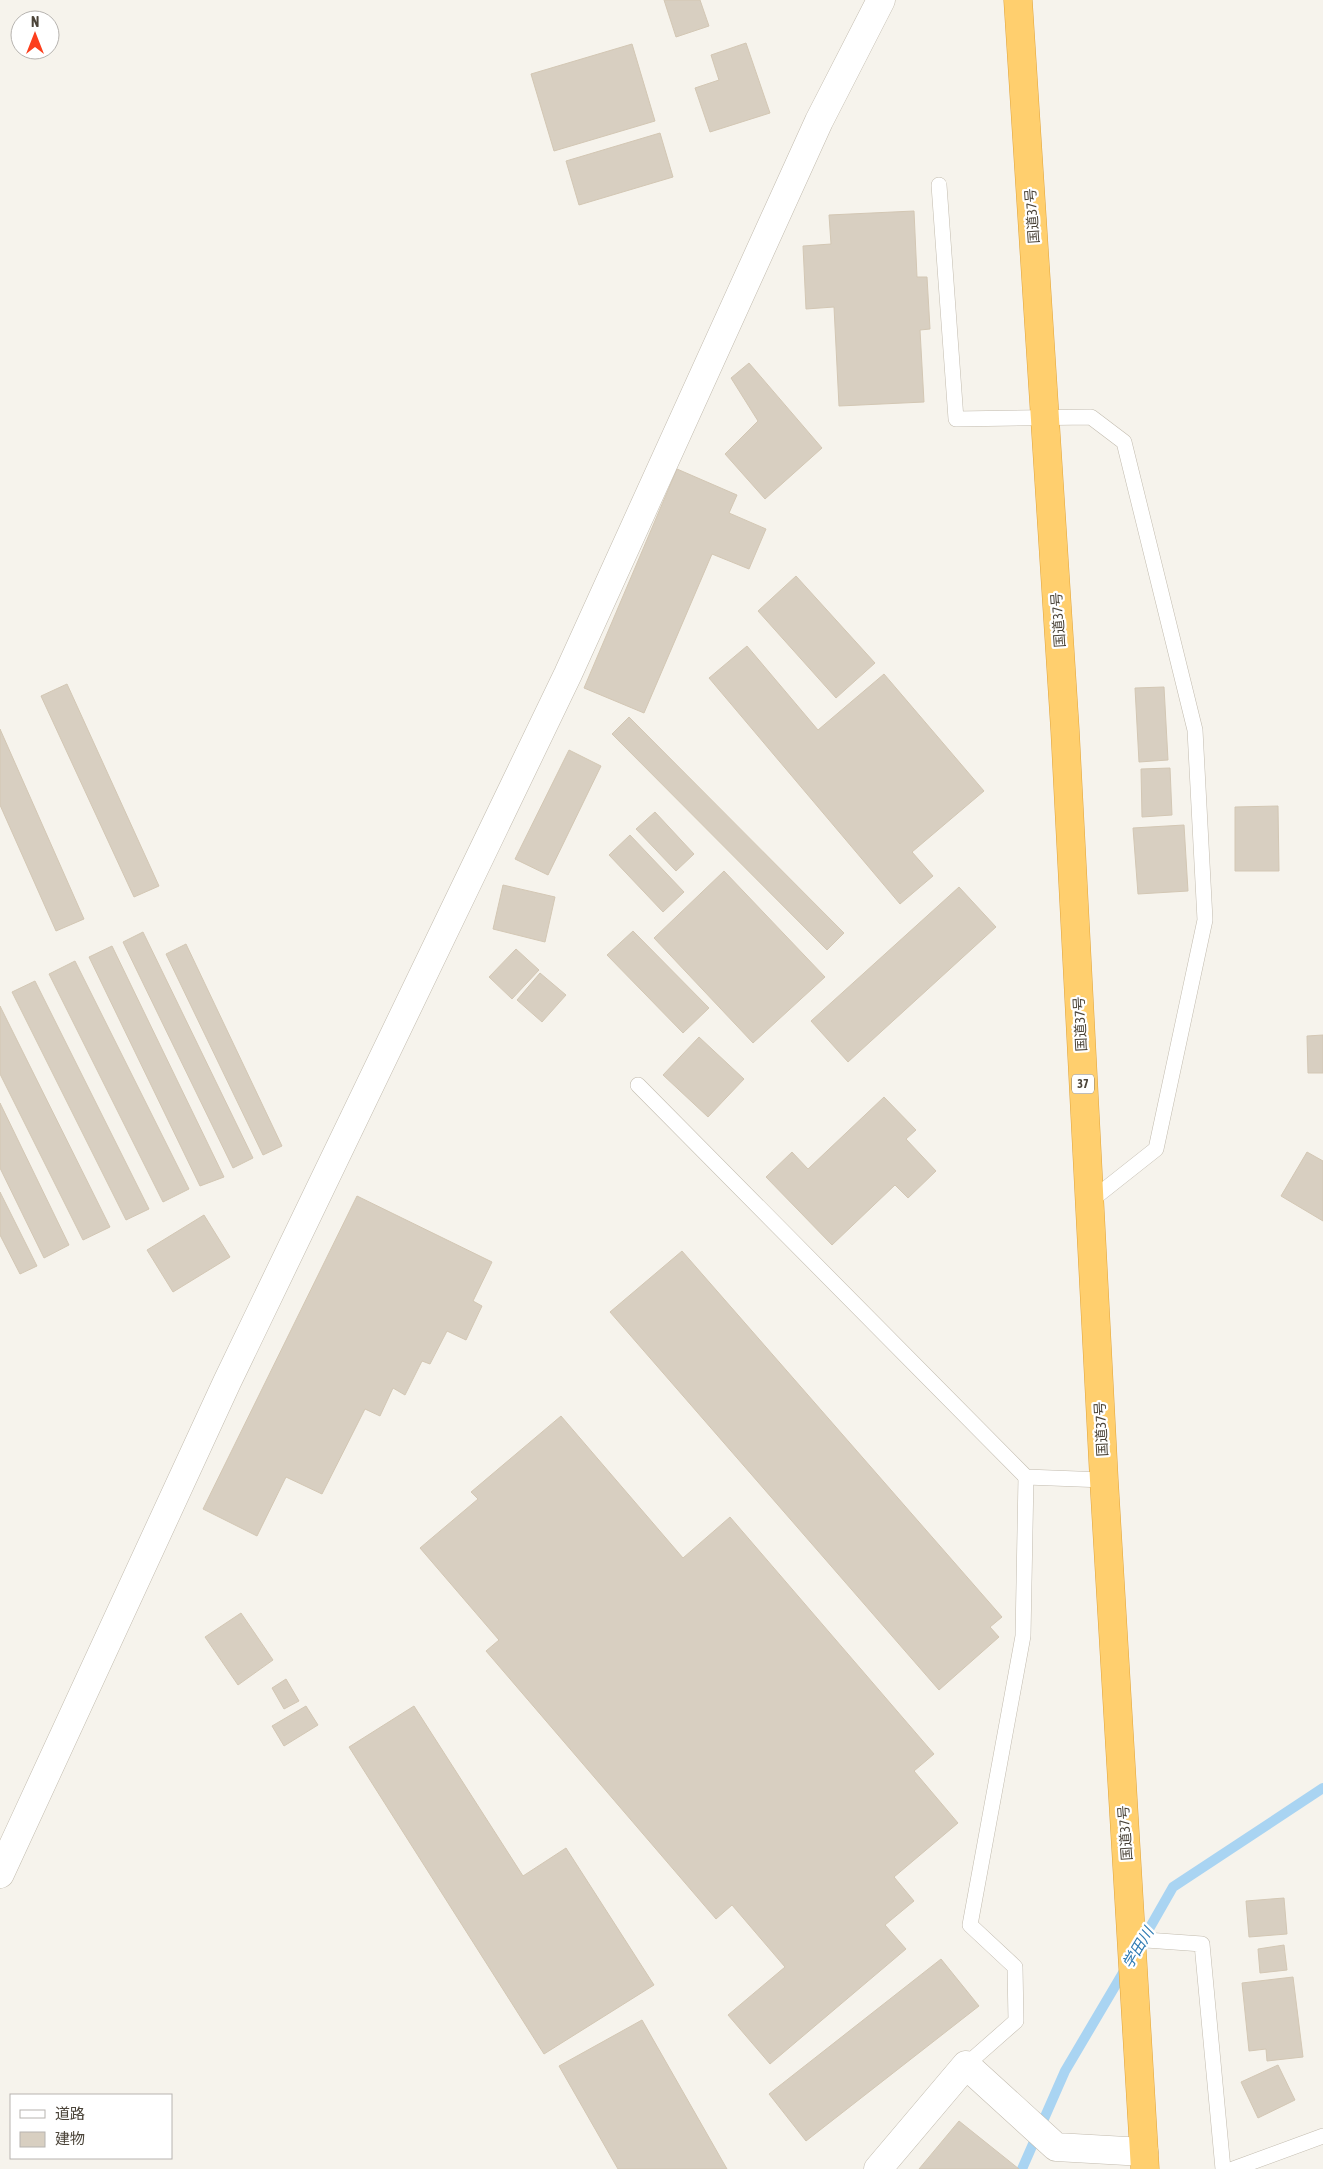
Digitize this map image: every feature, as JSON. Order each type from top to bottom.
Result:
[{"type":"highway","name":"国道37号","points":[[1018,0],[1065,730],[1104,1480],[1145,2161]]},
{"type":"street","points":[[0,1874],[231,1373],[568,674],[819,121],[881,0]]},
{"type":"street","points":[[878,2169],[966,2065],[1056,2147],[1145,2161]]},
{"type":"lane","points":[[939,185],[956,419],[1091,417],[1124,442],[1195,730],[1206,920],[1156,1150],[1090,1202]]},
{"type":"lane","points":[[638,1085],[1026,1477],[1104,1480]]},
{"type":"lane","points":[[966,2065],[1016,2022],[1015,1967],[970,1925],[1023,1636],[1026,1477]]},
{"type":"lane","points":[[1132,1939],[1202,1944],[1224,2169]]},
{"type":"lane","points":[[1233,2169],[1323,2136]]},
{"type":"building","points":[[664,0],[700,0],[709,26],[676,37]]},
{"type":"building","points":[[746,43],[770,113],[710,132],[695,88],[719,80],[711,55]]},
{"type":"building","points":[[632,44],[655,121],[554,151],[531,74]]},
{"type":"building","points":[[660,133],[673,177],[579,205],[566,161]]},
{"type":"building","points":[[914,211],[917,277],[927,277],[930,329],[920,330],[924,402],[839,406],[834,307],[806,309],[803,246],[831,244],[829,215]]},
{"type":"building","points":[[749,363],[822,448],[765,499],[725,454],[758,421],[731,378]]},
{"type":"building","points":[[677,469],[737,495],[729,513],[766,529],[749,569],[712,554],[644,713],[584,688]]},
{"type":"building","points":[[796,576],[875,663],[836,698],[758,611]]},
{"type":"building","points":[[747,646],[818,730],[884,674],[984,791],[912,852],[933,876],[900,904],[709,678]]},
{"type":"building","points":[[67,684],[159,886],[134,897],[41,696]]},
{"type":"building","points":[[1164,687],[1168,760],[1139,762],[1135,688]]},
{"type":"building","points":[[629,717],[844,933],[827,950],[612,734]]},
{"type":"building","points":[[0,729],[84,919],[56,931],[0,805]]},
{"type":"building","points":[[569,750],[601,766],[548,875],[515,859]]},
{"type":"building","points":[[1170,768],[1172,815],[1142,817],[1141,769]]},
{"type":"building","points":[[1278,806],[1279,871],[1235,871],[1235,807]]},
{"type":"building","points":[[655,812],[694,854],[676,871],[636,829]]},
{"type":"building","points":[[1184,825],[1188,891],[1138,894],[1133,828]]},
{"type":"building","points":[[630,835],[684,892],[663,912],[609,855]]},
{"type":"building","points":[[724,871],[825,977],[753,1043],[654,938]]},
{"type":"building","points":[[503,885],[555,897],[545,942],[493,929]]},
{"type":"building","points":[[959,887],[996,927],[848,1062],[811,1021]]},
{"type":"building","points":[[633,931],[709,1008],[683,1033],[607,955]]},
{"type":"building","points":[[143,932],[253,1158],[233,1168],[123,942]]},
{"type":"building","points":[[186,944],[282,1146],[263,1155],[166,954]]},
{"type":"building","points":[[112,946],[224,1177],[200,1186],[89,957]]},
{"type":"building","points":[[516,949],[539,970],[512,999],[489,977]]},
{"type":"building","points":[[75,961],[189,1189],[163,1202],[49,974]]},
{"type":"building","points":[[540,973],[566,995],[542,1022],[517,1000]]},
{"type":"building","points":[[35,981],[149,1209],[126,1220],[12,992]]},
{"type":"building","points":[[0,1006],[110,1227],[83,1240],[0,1074]]},
{"type":"building","points":[[1323,1035],[1323,1073],[1308,1073],[1307,1036]]},
{"type":"building","points":[[699,1037],[744,1079],[708,1117],[663,1075]]},
{"type":"building","points":[[884,1097],[916,1130],[906,1139],[936,1171],[908,1198],[895,1185],[832,1245],[766,1177],[792,1152],[808,1169]]},
{"type":"building","points":[[0,1103],[69,1245],[44,1258],[0,1168]]},
{"type":"building","points":[[1307,1152],[1323,1161],[1323,1221],[1281,1196]]},
{"type":"building","points":[[0,1192],[37,1266],[20,1274],[0,1235]]},
{"type":"building","points":[[357,1196],[492,1262],[473,1301],[482,1306],[466,1340],[447,1331],[430,1364],[422,1361],[405,1395],[393,1388],[380,1416],[365,1409],[322,1494],[286,1477],[257,1536],[203,1509]]},
{"type":"building","points":[[204,1215],[230,1257],[173,1292],[147,1250]]},
{"type":"building","points":[[682,1251],[1002,1617],[990,1627],[999,1637],[939,1690],[610,1312]]},
{"type":"building","points":[[561,1416],[683,1558],[730,1517],[934,1754],[914,1771],[958,1823],[894,1877],[914,1901],[885,1925],[906,1949],[770,2064],[728,2015],[785,1967],[732,1905],[716,1919],[486,1651],[499,1640],[420,1548],[478,1499],[471,1492]]},
{"type":"building","points":[[241,1613],[273,1660],[238,1685],[205,1637]]},
{"type":"building","points":[[286,1679],[299,1701],[284,1709],[272,1688]]},
{"type":"building","points":[[306,1706],[318,1725],[284,1746],[272,1726]]},
{"type":"building","points":[[414,1706],[523,1876],[566,1848],[654,1985],[544,2054],[349,1747]]},
{"type":"building","points":[[1284,1898],[1287,1934],[1249,1937],[1246,1901]]},
{"type":"building","points":[[1284,1945],[1287,1970],[1260,1973],[1258,1949]]},
{"type":"building","points":[[941,1959],[979,2006],[806,2141],[769,2094]]},
{"type":"building","points":[[1293,1977],[1303,2057],[1267,2061],[1266,2049],[1249,2051],[1242,1983]]},
{"type":"building","points":[[642,2020],[727,2169],[618,2169],[559,2066]]},
{"type":"building","points":[[1278,2065],[1295,2100],[1258,2118],[1241,2082]]},
{"type":"building","points":[[959,2121],[1019,2169],[919,2169]]},
{"type":"waterway","name":"学田川","points":[[1141,1943],[1173,1887],[1323,1788]]},
{"type":"waterway","name":"学田川","points":[[1022,2169],[1065,2071],[1127,1966]]}]
